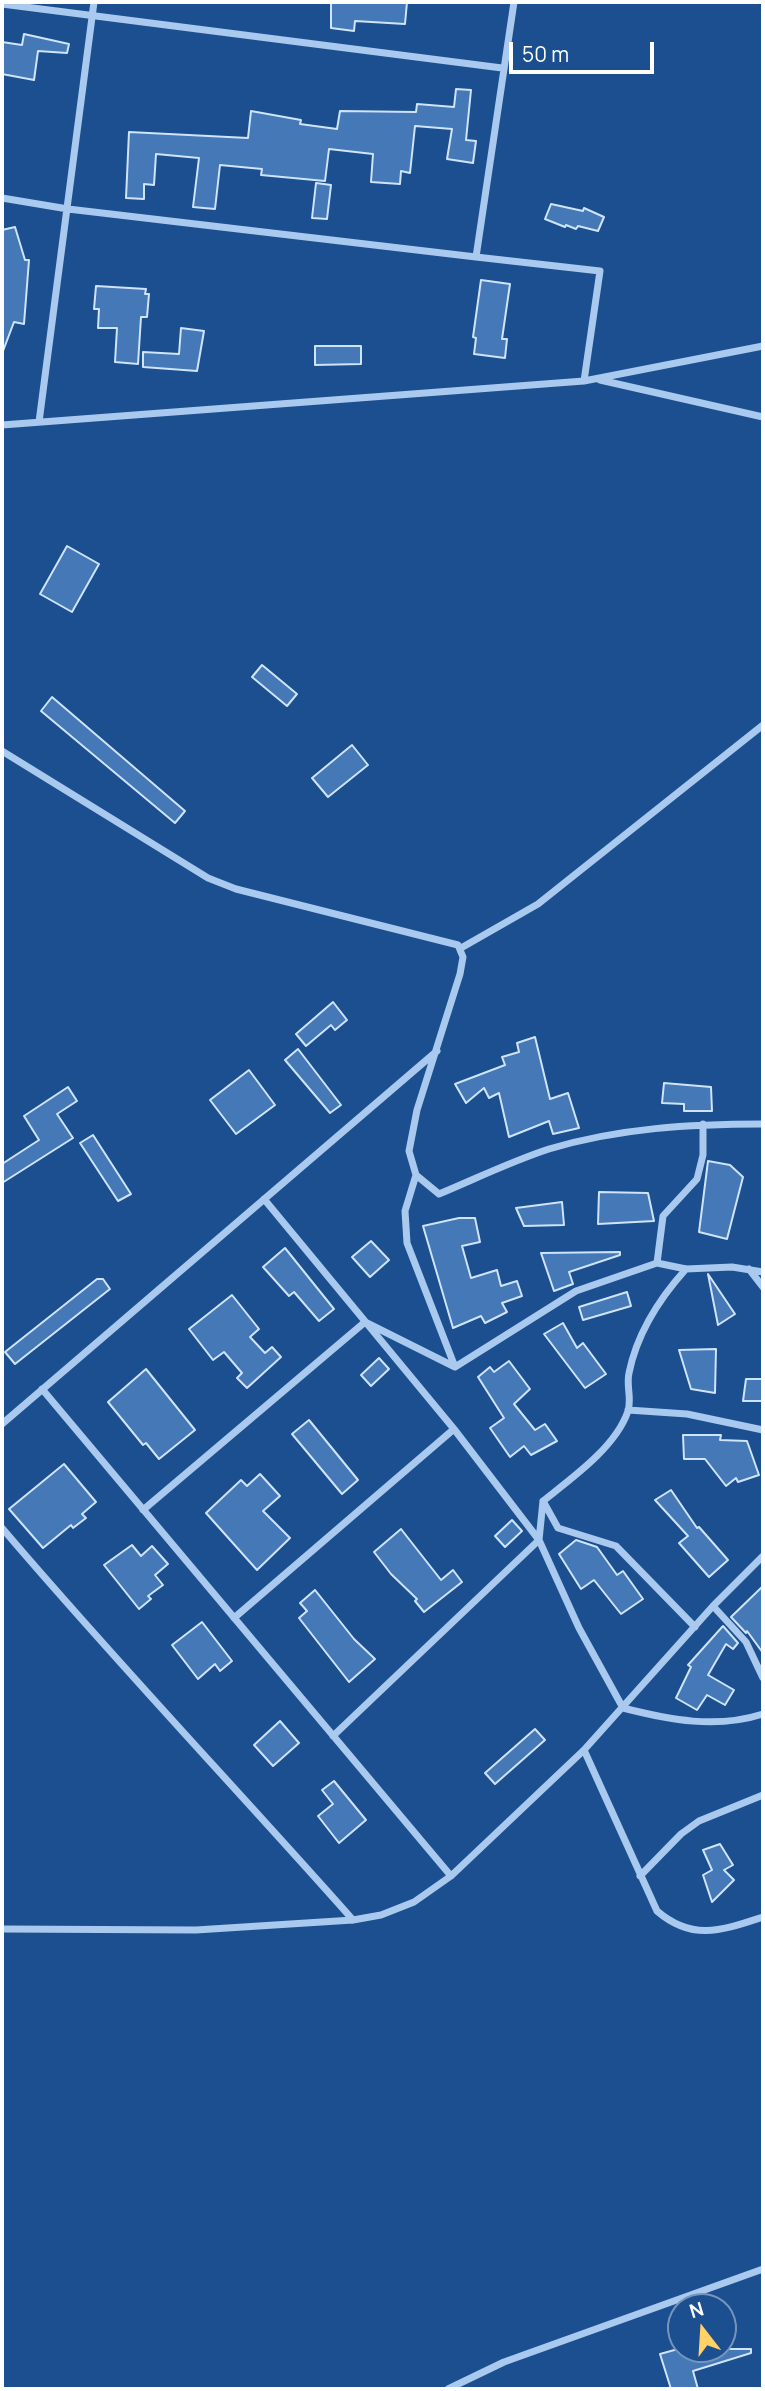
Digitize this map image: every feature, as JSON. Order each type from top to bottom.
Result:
[{"type":"street","points":[[39,422],[94,2]]},
{"type":"street","points":[[476,257],[502,68],[514,2]]},
{"type":"street","points":[[2,4],[502,68]]},
{"type":"street","points":[[2,198],[68,209],[600,271],[584,381]]},
{"type":"street","points":[[2,425],[584,381],[763,346]]},
{"type":"street","points":[[596,379],[763,417]]},
{"type":"street","points":[[461,948],[538,904],[763,725]]},
{"type":"street","points":[[2,751],[208,878],[236,889],[451,941],[461,948]]},
{"type":"street","points":[[455,1367],[407,1243],[405,1211],[416,1175],[409,1150],[417,1110],[439,1050],[460,974],[461,948]]},
{"type":"street","points":[[2,1424],[439,1050]]},
{"type":"street","points":[[416,1175],[439,1194],[549,1150],[622,1132],[704,1124],[763,1124]]},
{"type":"street","points":[[657,1264],[663,1216],[697,1179],[704,1124]]},
{"type":"street","points":[[264,1199],[454,1429],[539,1539],[579,1628],[623,1708],[676,1721],[713,1722],[763,1714]]},
{"type":"street","points":[[455,1367],[576,1291],[657,1264],[686,1269],[732,1267],[763,1272]]},
{"type":"street","points":[[333,1736],[539,1539],[543,1501],[599,1456],[628,1410],[629,1374],[650,1317],[660,1298],[686,1269]]},
{"type":"street","points":[[749,1269],[763,1287]]},
{"type":"street","points":[[365,1322],[455,1367]]},
{"type":"street","points":[[143,1510],[365,1322]]},
{"type":"street","points":[[42,1390],[451,1876]]},
{"type":"street","points":[[628,1410],[687,1414],[763,1430]]},
{"type":"street","points":[[234,1618],[454,1429]]},
{"type":"street","points":[[543,1501],[558,1528],[616,1546],[695,1627]]},
{"type":"street","points":[[2,1528],[74,1612],[200,1747],[354,1920]]},
{"type":"street","points":[[2,1930],[197,1930],[354,1920],[382,1915],[414,1902],[451,1876],[584,1750],[713,1606],[763,1556]]},
{"type":"street","points":[[713,1606],[746,1642],[763,1678]]},
{"type":"street","points":[[584,1750],[657,1911],[672,1924],[715,1932],[763,1917]]},
{"type":"street","points":[[640,1876],[681,1834],[699,1821],[763,1795]]},
{"type":"street","points":[[448,2389],[504,2362],[763,2269]]},
{"type":"building","points":[[331,2],[407,2],[405,24],[355,21],[354,31],[331,28]]},
{"type":"building","points":[[24,34],[69,44],[67,53],[38,51],[34,80],[2,74],[2,42],[22,45]]},
{"type":"building","points":[[456,89],[471,90],[466,140],[476,141],[473,163],[447,159],[452,129],[415,126],[410,173],[401,171],[400,184],[371,182],[373,154],[329,149],[325,181],[261,175],[262,169],[220,165],[215,209],[193,207],[199,158],[156,154],[154,185],[144,184],[144,199],[126,198],[129,132],[248,138],[251,111],[301,120],[300,124],[337,129],[340,111],[416,112],[417,104],[454,107]]},
{"type":"building","points":[[316,183],[331,185],[327,219],[312,218]]},
{"type":"building","points":[[551,204],[583,211],[584,208],[604,217],[598,231],[578,226],[576,229],[566,225],[565,227],[545,219]]},
{"type":"building","points":[[15,227],[25,260],[29,260],[24,324],[14,322],[3,351],[2,230]]},
{"type":"building","points":[[481,280],[510,284],[502,339],[507,339],[505,358],[474,354],[476,338],[473,337]]},
{"type":"building","points":[[96,286],[146,289],[145,294],[149,294],[147,317],[141,317],[138,364],[115,362],[117,328],[98,328],[99,309],[94,309]]},
{"type":"building","points":[[181,328],[204,331],[197,371],[143,367],[143,352],[179,354]]},
{"type":"building","points":[[315,346],[361,346],[361,364],[315,365]]},
{"type":"building","points":[[67,546],[99,564],[72,612],[40,594]]},
{"type":"building","points":[[262,665],[297,694],[287,706],[252,677]]},
{"type":"building","points":[[52,697],[185,811],[175,823],[41,711]]},
{"type":"building","points":[[352,745],[368,765],[328,797],[312,778]]},
{"type":"building","points":[[333,1002],[347,1020],[335,1030],[331,1025],[306,1046],[296,1034]]},
{"type":"building","points":[[535,1037],[550,1099],[568,1093],[579,1128],[553,1134],[549,1121],[509,1137],[499,1093],[489,1098],[484,1088],[466,1103],[455,1084],[505,1065],[502,1057],[519,1052],[517,1043]]},
{"type":"building","points":[[298,1049],[341,1105],[330,1113],[285,1060]]},
{"type":"building","points":[[249,1070],[275,1105],[236,1134],[210,1100]]},
{"type":"building","points":[[664,1083],[711,1087],[712,1111],[684,1111],[684,1104],[662,1103]]},
{"type":"building","points":[[68,1087],[77,1101],[57,1114],[73,1138],[2,1183],[2,1164],[39,1140],[24,1116]]},
{"type":"building","points":[[93,1135],[131,1194],[118,1201],[80,1143]]},
{"type":"building","points":[[708,1161],[730,1165],[743,1177],[727,1239],[699,1232]]},
{"type":"building","points":[[599,1192],[648,1193],[654,1221],[598,1224]]},
{"type":"building","points":[[562,1202],[564,1225],[524,1226],[516,1208]]},
{"type":"building","points":[[459,1218],[475,1218],[480,1242],[462,1246],[471,1278],[497,1270],[501,1286],[517,1281],[522,1296],[502,1303],[507,1312],[485,1323],[481,1316],[453,1328],[423,1226]]},
{"type":"building","points":[[371,1241],[389,1260],[370,1277],[352,1257]]},
{"type":"building","points":[[285,1248],[334,1309],[319,1321],[294,1292],[289,1296],[263,1267]]},
{"type":"building","points":[[620,1252],[620,1255],[569,1272],[573,1284],[554,1291],[541,1253]]},
{"type":"building","points":[[708,1274],[735,1314],[718,1325]]},
{"type":"building","points":[[97,1279],[103,1279],[110,1289],[15,1364],[5,1352]]},
{"type":"building","points":[[627,1292],[631,1306],[583,1320],[579,1307]]},
{"type":"building","points":[[232,1295],[259,1329],[250,1337],[265,1353],[272,1347],[281,1357],[247,1388],[237,1378],[242,1373],[224,1352],[213,1360],[189,1329]]},
{"type":"building","points":[[563,1323],[577,1348],[583,1343],[606,1374],[585,1388],[544,1334]]},
{"type":"building","points":[[716,1349],[715,1393],[691,1389],[679,1350]]},
{"type":"building","points":[[379,1358],[389,1369],[371,1386],[361,1375]]},
{"type":"building","points":[[509,1361],[530,1389],[514,1404],[535,1430],[545,1424],[557,1441],[531,1455],[524,1446],[510,1457],[490,1428],[504,1418],[478,1377],[490,1367],[494,1372]]},
{"type":"building","points":[[146,1369],[195,1430],[159,1459],[146,1443],[143,1445],[108,1402]]},
{"type":"building","points":[[746,1379],[763,1379],[763,1401],[743,1401]]},
{"type":"building","points":[[309,1420],[358,1480],[342,1494],[292,1434]]},
{"type":"building","points":[[683,1435],[721,1435],[720,1440],[747,1441],[759,1475],[738,1482],[736,1478],[726,1486],[705,1459],[684,1459]]},
{"type":"building","points":[[64,1464],[96,1502],[82,1514],[86,1518],[73,1528],[71,1525],[43,1548],[9,1509]]},
{"type":"building","points":[[260,1474],[280,1496],[263,1511],[290,1538],[257,1570],[206,1513],[241,1480],[247,1486]]},
{"type":"building","points":[[671,1490],[697,1528],[699,1527],[728,1560],[709,1577],[679,1543],[688,1536],[655,1500]]},
{"type":"building","points":[[512,1520],[522,1531],[505,1547],[495,1536]]},
{"type":"building","points":[[401,1529],[441,1580],[453,1570],[462,1582],[424,1612],[415,1601],[417,1599],[391,1574],[374,1552]]},
{"type":"building","points":[[576,1540],[597,1547],[617,1575],[623,1571],[643,1599],[621,1614],[594,1580],[581,1589],[559,1554]]},
{"type":"building","points":[[132,1545],[141,1556],[152,1546],[168,1564],[155,1575],[163,1585],[148,1596],[151,1599],[139,1609],[104,1565]]},
{"type":"building","points":[[763,1586],[763,1653],[747,1631],[746,1633],[731,1617]]},
{"type":"building","points":[[315,1590],[354,1639],[375,1659],[349,1682],[299,1618],[307,1611],[300,1603]]},
{"type":"building","points":[[202,1622],[232,1661],[220,1671],[215,1664],[198,1679],[172,1645]]},
{"type":"building","points":[[723,1626],[738,1643],[733,1649],[726,1644],[708,1675],[734,1690],[725,1705],[707,1695],[697,1710],[676,1698],[691,1667],[688,1665]]},
{"type":"building","points":[[280,1721],[299,1743],[273,1766],[254,1745]]},
{"type":"building","points":[[535,1729],[545,1740],[495,1784],[485,1773]]},
{"type":"building","points":[[334,1781],[366,1820],[339,1843],[318,1816],[333,1804],[322,1790]]},
{"type":"building","points":[[720,1844],[733,1865],[724,1870],[734,1880],[712,1902],[703,1875],[712,1870],[703,1850]]},
{"type":"building","points":[[737,2349],[751,2349],[751,2353],[737,2357]]},
{"type":"building","points":[[667,2352],[667,2363],[719,2363],[693,2371],[698,2389],[671,2389],[660,2354]]}]
